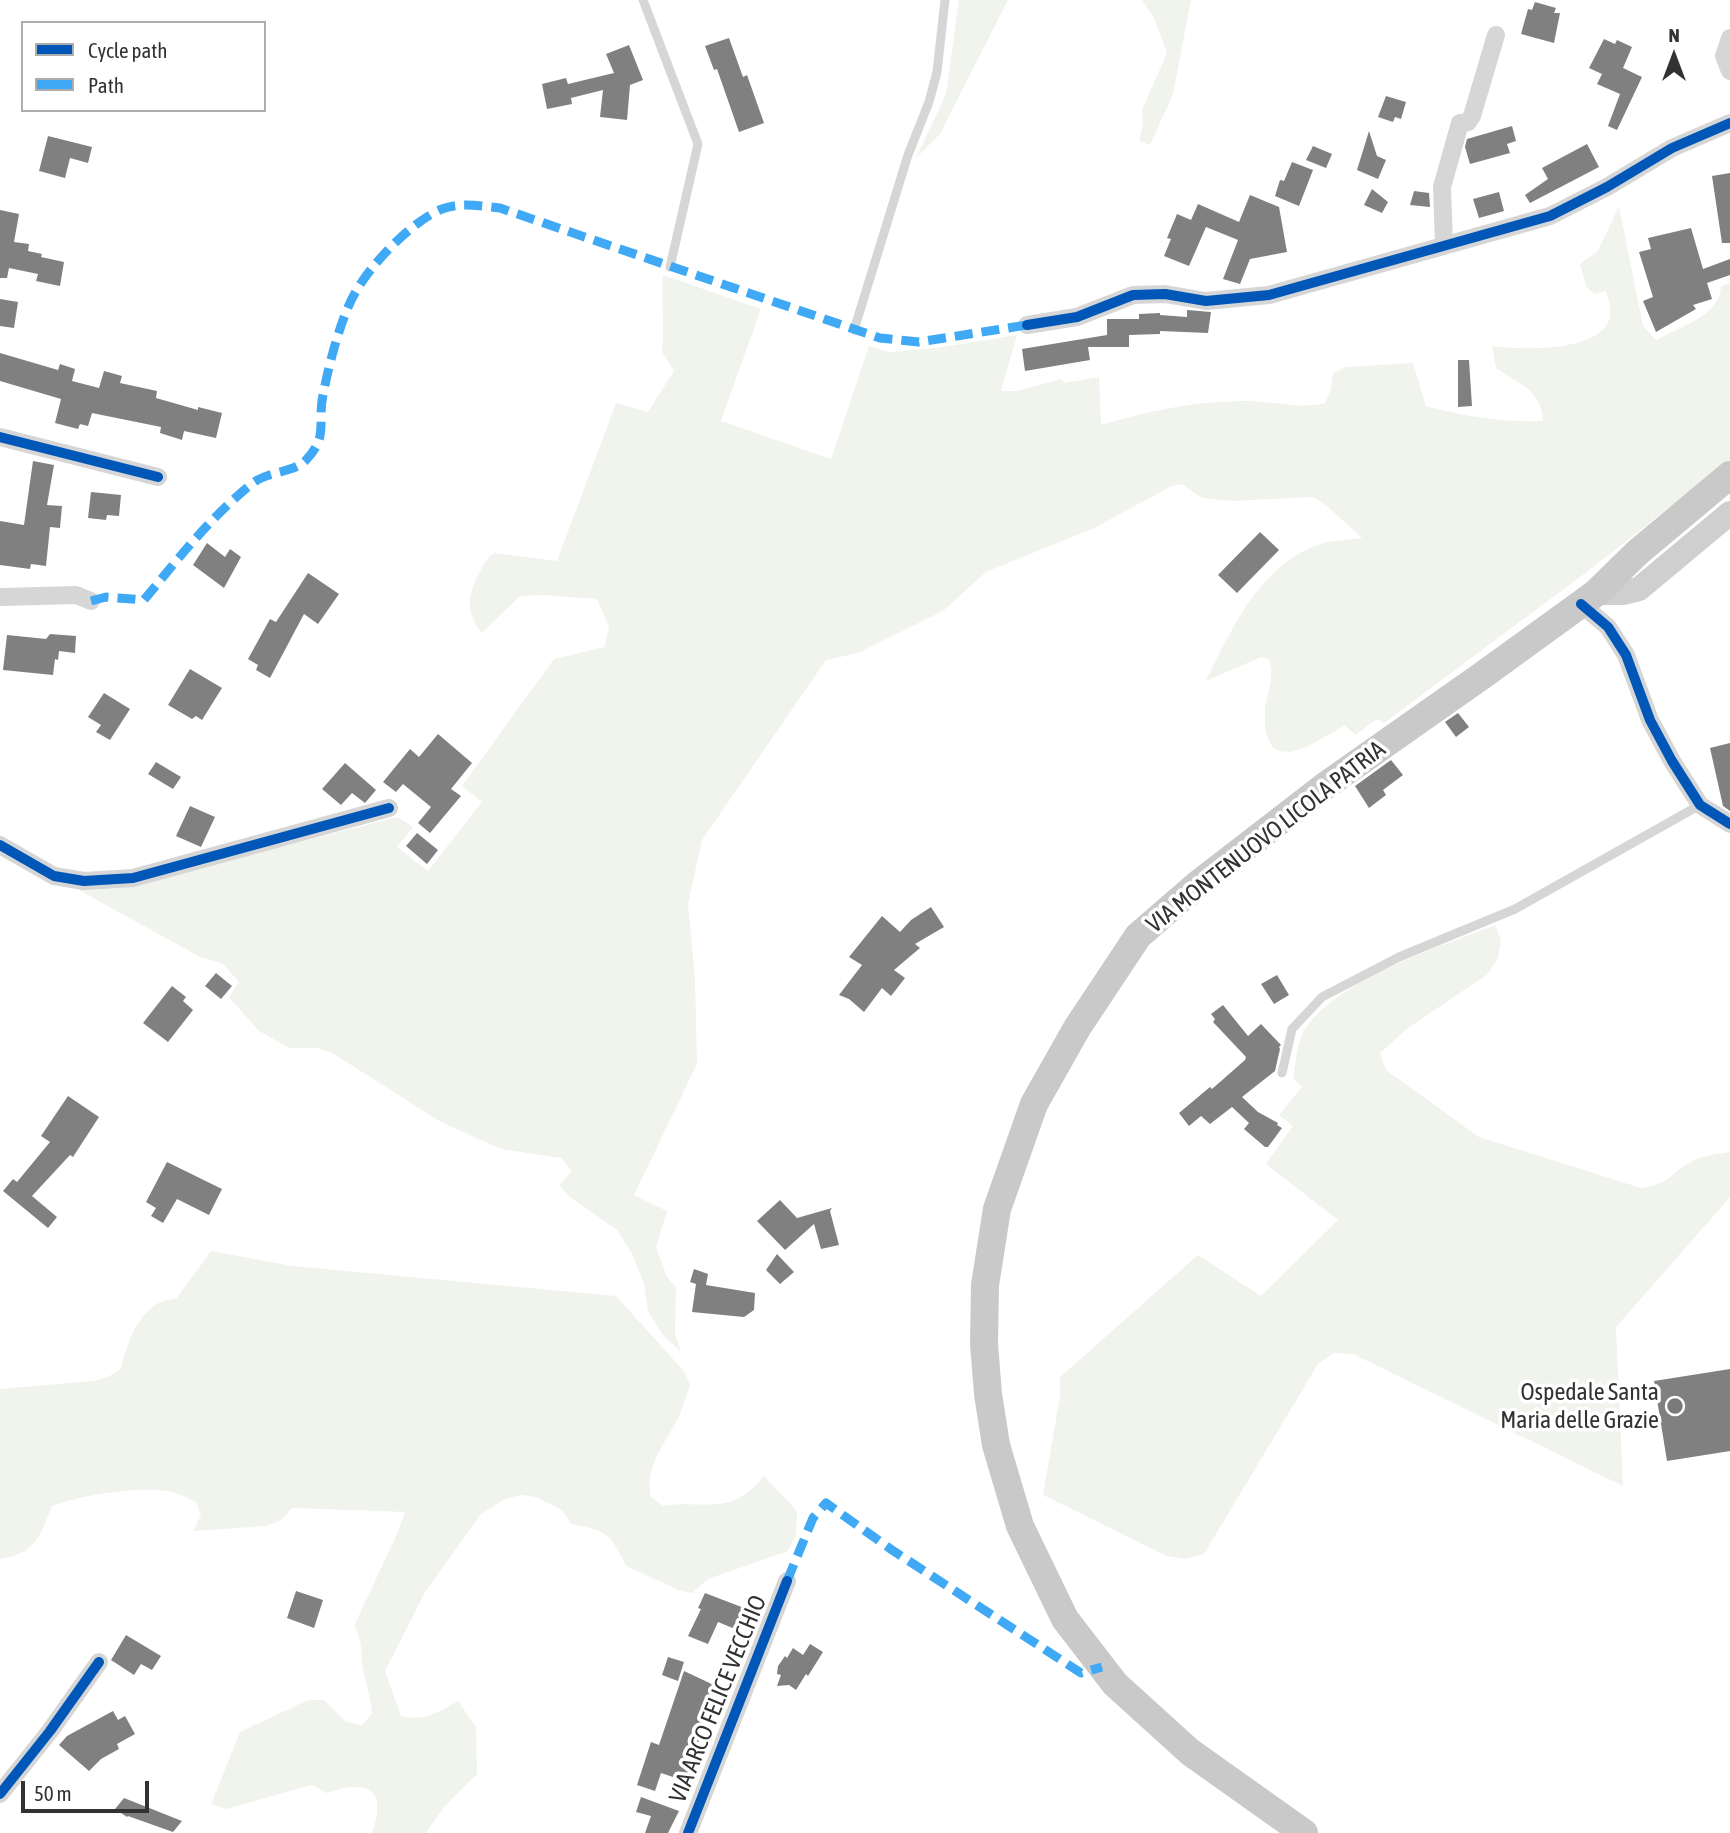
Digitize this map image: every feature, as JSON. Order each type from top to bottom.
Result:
[{"type":"main road","name":"VIA MONTENUOVO LICOLA PATRIA","points":[[1304,1833],[1181,1743],[1115,1684],[1065,1619],[1020,1526],[996,1444],[984,1344],[985,1284],[997,1209],[1034,1104],[1077,1028],[1138,936],[1198,884],[1325,786],[1588,598],[1730,475]]},
{"type":"street","points":[[1444,246],[1442,187],[1460,123],[1468,122],[1472,116],[1496,35]]},
{"type":"street","points":[[1730,38],[1724,56],[1730,71]]},
{"type":"street","points":[[1027,325],[1077,317],[1133,295],[1165,294],[1206,301],[1269,295],[1550,216],[1607,187],[1672,148],[1730,123]]},
{"type":"street","points":[[0,437],[158,477]]},
{"type":"street","points":[[1730,513],[1639,589],[1588,598],[1626,655],[1650,720],[1672,761],[1700,805],[1730,824]]},
{"type":"street","points":[[1638,552],[1636,576],[1640,579],[1659,573]]},
{"type":"street","points":[[0,597],[76,595],[91,601]]},
{"type":"street","points":[[0,845],[54,876],[84,881],[133,878],[389,808]]},
{"type":"street","name":"VIA ARCO FELICE VECCHIO","points":[[688,1833],[787,1581]]},
{"type":"street","points":[[0,1794],[50,1731],[99,1662]]},
{"type":"lane","points":[[643,0],[698,144],[670,267]]},
{"type":"lane","points":[[853,330],[908,155],[929,102],[937,72],[945,0]]},
{"type":"lane","points":[[1282,1073],[1292,1029],[1322,997],[1399,957],[1515,909],[1700,805]]},
{"type":"shaded area","points":[[959,0],[1008,0],[940,134],[916,158],[946,94]]},
{"type":"shaded area","points":[[1142,0],[1191,0],[1173,94],[1150,145],[1139,141],[1143,124],[1142,110],[1167,53],[1154,18]]},
{"type":"shaded area","points":[[1619,206],[1643,326],[1656,340],[1706,313],[1719,296],[1721,286],[1730,283],[1730,460],[1584,574],[1384,723],[1377,719],[1355,735],[1345,725],[1305,747],[1281,751],[1272,746],[1267,734],[1265,706],[1271,672],[1268,659],[1261,657],[1206,681],[1237,621],[1263,584],[1279,568],[1318,545],[1362,538],[1313,497],[1233,501],[1202,498],[1182,484],[1172,486],[1094,528],[986,572],[943,611],[858,653],[826,660],[702,840],[688,904],[695,978],[697,1064],[634,1195],[667,1211],[656,1247],[667,1277],[676,1287],[675,1334],[681,1352],[662,1334],[648,1311],[644,1283],[632,1254],[617,1230],[570,1197],[559,1185],[572,1171],[561,1158],[501,1149],[441,1122],[332,1053],[317,1048],[290,1048],[259,1031],[229,997],[239,982],[222,963],[202,958],[77,889],[126,886],[398,817],[413,827],[397,847],[428,871],[482,802],[462,786],[554,659],[605,647],[609,626],[597,599],[520,596],[482,633],[473,619],[470,598],[481,568],[495,553],[557,561],[616,403],[648,412],[674,371],[662,352],[663,275],[761,309],[721,421],[831,459],[869,346],[889,352],[936,348],[1017,335],[1001,391],[1016,391],[1061,379],[1064,383],[1099,377],[1101,425],[1154,411],[1226,401],[1315,405],[1325,403],[1331,389],[1333,373],[1346,367],[1413,363],[1426,406],[1484,418],[1543,421],[1542,410],[1534,395],[1496,368],[1492,346],[1554,347],[1572,344],[1600,332],[1608,323],[1610,315],[1606,291],[1594,294],[1586,286],[1580,264],[1598,251]]},
{"type":"shaded area","points":[[1495,925],[1501,940],[1498,958],[1488,974],[1408,1028],[1380,1053],[1386,1070],[1479,1137],[1641,1188],[1664,1181],[1683,1166],[1696,1160],[1730,1152],[1730,1197],[1616,1327],[1623,1486],[1353,1354],[1334,1353],[1318,1364],[1204,1554],[1186,1559],[1167,1556],[1043,1495],[1060,1396],[1060,1377],[1198,1255],[1261,1296],[1338,1220],[1266,1164],[1293,1126],[1279,1115],[1302,1087],[1293,1078],[1299,1044],[1307,1026],[1344,992],[1368,978],[1420,954]]},
{"type":"shaded area","points":[[211,1251],[292,1266],[616,1296],[684,1371],[690,1385],[679,1416],[653,1465],[651,1497],[663,1506],[729,1502],[752,1489],[764,1476],[797,1511],[796,1535],[788,1551],[708,1579],[692,1593],[681,1591],[626,1566],[606,1535],[571,1524],[563,1511],[536,1497],[521,1495],[505,1499],[480,1515],[425,1592],[385,1671],[401,1716],[424,1717],[458,1701],[476,1727],[477,1774],[444,1807],[426,1833],[372,1833],[377,1802],[375,1796],[364,1788],[354,1787],[326,1793],[312,1785],[226,1809],[211,1804],[240,1732],[308,1700],[324,1700],[346,1722],[362,1725],[372,1714],[360,1643],[354,1626],[405,1512],[292,1508],[281,1520],[267,1526],[193,1531],[201,1515],[196,1502],[179,1494],[163,1491],[131,1490],[79,1498],[52,1506],[35,1542],[22,1553],[0,1559],[0,1389],[93,1381],[108,1377],[121,1369],[129,1343],[142,1318],[157,1304],[177,1298]]},
{"type":"building","points":[[1535,2],[1556,8],[1554,13],[1560,13],[1554,43],[1521,34],[1528,9],[1532,10]]},
{"type":"building","points":[[729,38],[743,77],[747,75],[764,123],[739,132],[717,69],[714,70],[705,46]]},
{"type":"building","points":[[1604,39],[1615,44],[1617,40],[1632,47],[1623,68],[1642,77],[1617,130],[1608,126],[1620,94],[1597,84],[1602,74],[1589,68]]},
{"type":"building","points":[[629,45],[643,80],[630,85],[627,120],[600,117],[603,90],[571,98],[572,104],[547,109],[542,84],[566,78],[568,84],[614,73],[606,54]]},
{"type":"building","points":[[1386,96],[1406,102],[1401,119],[1395,117],[1393,122],[1378,117]]},
{"type":"building","points":[[1512,126],[1516,141],[1507,144],[1510,153],[1470,164],[1465,147],[1467,139]]},
{"type":"building","points":[[1369,131],[1377,156],[1386,160],[1378,179],[1357,170]]},
{"type":"building","points":[[48,136],[92,147],[88,163],[70,158],[65,178],[39,171]]},
{"type":"building","points":[[1587,144],[1599,167],[1530,203],[1525,195],[1548,179],[1542,168]]},
{"type":"building","points":[[1313,146],[1332,154],[1326,168],[1306,160]]},
{"type":"building","points":[[1292,162],[1313,170],[1299,206],[1275,196],[1280,180],[1284,181]]},
{"type":"building","points":[[1730,173],[1730,243],[1722,243],[1712,176]]},
{"type":"building","points":[[1372,189],[1388,202],[1382,213],[1364,205]]},
{"type":"building","points":[[1414,191],[1429,193],[1430,207],[1410,205]]},
{"type":"building","points":[[1499,192],[1504,211],[1479,218],[1473,199]]},
{"type":"building","points":[[1250,195],[1279,207],[1287,252],[1250,259],[1240,284],[1223,279],[1238,240],[1206,227],[1189,266],[1164,256],[1171,239],[1167,238],[1177,214],[1191,220],[1198,204],[1239,222]]},
{"type":"building","points":[[0,210],[19,214],[14,242],[29,244],[28,251],[42,254],[41,257],[64,262],[60,286],[36,281],[38,274],[9,268],[7,278],[0,278]]},
{"type":"building","points":[[1691,228],[1703,269],[1730,259],[1730,275],[1707,283],[1712,299],[1693,305],[1696,309],[1656,332],[1643,301],[1653,297],[1639,252],[1651,249],[1648,238]]},
{"type":"building","points":[[0,299],[18,302],[14,328],[0,326]]},
{"type":"building","points":[[1187,310],[1211,312],[1208,333],[1160,331],[1160,334],[1129,335],[1129,347],[1088,347],[1090,360],[1025,371],[1022,349],[1107,335],[1107,319],[1139,319],[1139,314],[1160,313],[1187,317]]},
{"type":"building","points":[[0,353],[58,370],[60,364],[75,369],[72,381],[99,388],[104,371],[122,376],[120,383],[157,391],[156,398],[198,410],[198,407],[222,413],[216,438],[184,431],[182,440],[160,433],[161,427],[92,413],[88,426],[80,424],[78,429],[55,423],[61,399],[0,381]]},
{"type":"building","points":[[1458,360],[1469,360],[1472,406],[1458,407]]},
{"type":"building","points":[[33,461],[54,465],[47,505],[62,506],[60,528],[50,527],[46,566],[31,564],[30,569],[0,565],[0,521],[24,525]]},
{"type":"building","points":[[91,492],[121,495],[119,516],[107,515],[106,520],[88,518]]},
{"type":"building","points":[[1260,532],[1279,550],[1237,593],[1218,575]]},
{"type":"building","points":[[207,543],[225,557],[230,549],[241,557],[224,588],[193,565]]},
{"type":"building","points":[[308,573],[339,594],[318,624],[304,614],[270,678],[256,670],[258,665],[248,659],[270,619],[276,622]]},
{"type":"building","points":[[50,634],[76,636],[75,653],[59,651],[53,675],[3,670],[7,635],[46,639]]},
{"type":"building","points":[[190,669],[222,688],[202,720],[196,716],[192,719],[168,705]]},
{"type":"building","points":[[104,693],[130,709],[110,740],[96,732],[101,725],[88,717]]},
{"type":"building","points":[[1458,713],[1469,727],[1456,737],[1445,722]]},
{"type":"building","points":[[438,734],[472,763],[451,789],[461,796],[430,833],[418,823],[431,807],[403,784],[396,792],[383,782],[410,749],[419,757]]},
{"type":"building","points":[[1730,743],[1730,811],[1723,806],[1710,748]]},
{"type":"building","points":[[1391,760],[1403,775],[1383,790],[1386,795],[1369,808],[1355,786]]},
{"type":"building","points":[[156,762],[181,777],[173,789],[148,774]]},
{"type":"building","points":[[345,763],[376,790],[365,803],[352,793],[341,805],[322,789]]},
{"type":"building","points":[[190,806],[215,817],[201,847],[176,836]]},
{"type":"building","points":[[417,833],[438,850],[427,864],[406,846]]},
{"type":"building","points":[[931,907],[944,927],[915,944],[920,948],[894,970],[905,978],[891,996],[882,988],[864,1012],[849,999],[839,995],[862,965],[849,957],[882,916],[900,932],[911,920]]},
{"type":"building","points":[[216,973],[232,986],[221,999],[205,986]]},
{"type":"building","points":[[1277,975],[1289,995],[1274,1004],[1261,984]]},
{"type":"building","points":[[172,986],[186,997],[183,1001],[193,1010],[168,1042],[143,1023]]},
{"type":"building","points":[[1223,1005],[1248,1036],[1261,1024],[1281,1045],[1275,1071],[1242,1097],[1282,1128],[1268,1147],[1244,1129],[1249,1123],[1232,1107],[1210,1124],[1201,1116],[1189,1126],[1179,1113],[1245,1060],[1246,1057],[1213,1022],[1215,1019],[1211,1014]]},
{"type":"building","points":[[68,1096],[99,1117],[73,1157],[70,1155],[32,1196],[57,1217],[48,1228],[3,1191],[13,1179],[17,1182],[50,1142],[41,1136]]},
{"type":"building","points":[[167,1162],[222,1189],[209,1215],[177,1199],[163,1223],[151,1216],[156,1208],[146,1202]]},
{"type":"building","points":[[780,1200],[797,1218],[832,1208],[830,1211],[839,1245],[821,1249],[814,1224],[785,1250],[757,1221]]},
{"type":"building","points":[[777,1254],[794,1272],[780,1284],[766,1270]]},
{"type":"building","points":[[694,1269],[708,1274],[706,1285],[755,1293],[754,1310],[744,1317],[692,1312],[696,1284],[690,1282]]},
{"type":"building","points":[[1730,1369],[1730,1451],[1667,1461],[1654,1381]]},
{"type":"building","points":[[296,1591],[323,1600],[314,1628],[287,1618]]},
{"type":"building","points":[[705,1593],[744,1608],[735,1629],[718,1622],[708,1644],[688,1636],[701,1609],[698,1608]]},
{"type":"building","points":[[126,1635],[161,1656],[152,1670],[141,1664],[134,1675],[111,1660]]},
{"type":"building","points":[[810,1644],[823,1652],[808,1676],[806,1674],[796,1690],[789,1685],[777,1686],[781,1675],[777,1674],[778,1666],[785,1656],[787,1658],[793,1648],[803,1655]]},
{"type":"building","points":[[668,1657],[684,1662],[678,1681],[662,1675]]},
{"type":"building","points":[[684,1671],[716,1686],[697,1737],[700,1738],[685,1781],[661,1773],[655,1791],[637,1785],[651,1742],[659,1745]]},
{"type":"building","points":[[113,1711],[118,1720],[125,1716],[135,1734],[117,1744],[119,1749],[101,1759],[89,1771],[59,1745],[67,1736]]},
{"type":"building","points":[[641,1797],[679,1811],[668,1833],[645,1833],[651,1816],[636,1812]]},
{"type":"building","points":[[124,1798],[182,1821],[173,1832],[127,1817],[115,1809]]},
{"type":"marked path","points":[[91,601],[106,597],[144,600],[223,509],[253,483],[306,460],[318,444],[321,405],[328,371],[340,329],[355,293],[381,257],[405,233],[442,209],[471,205],[500,208],[880,338],[919,342],[1027,325]]},
{"type":"marked path","points":[[787,1581],[813,1518],[826,1503],[892,1550],[1081,1673],[1102,1667]]},
{"type":"cycle path","points":[[1027,325],[1077,317],[1133,295],[1165,294],[1206,301],[1269,295],[1550,216],[1607,187],[1672,148],[1730,123]]},
{"type":"cycle path","points":[[0,437],[158,477]]},
{"type":"cycle path","points":[[1581,604],[1608,627],[1626,655],[1650,720],[1700,805],[1730,824]]},
{"type":"cycle path","points":[[0,845],[54,876],[84,881],[133,878],[389,808]]},
{"type":"cycle path","points":[[688,1833],[787,1581]]},
{"type":"cycle path","points":[[0,1794],[50,1731],[99,1662]]},
{"type":"place","name":"Ospedale Santa Maria delle Grazie","points":[[1675,1406]]}]
